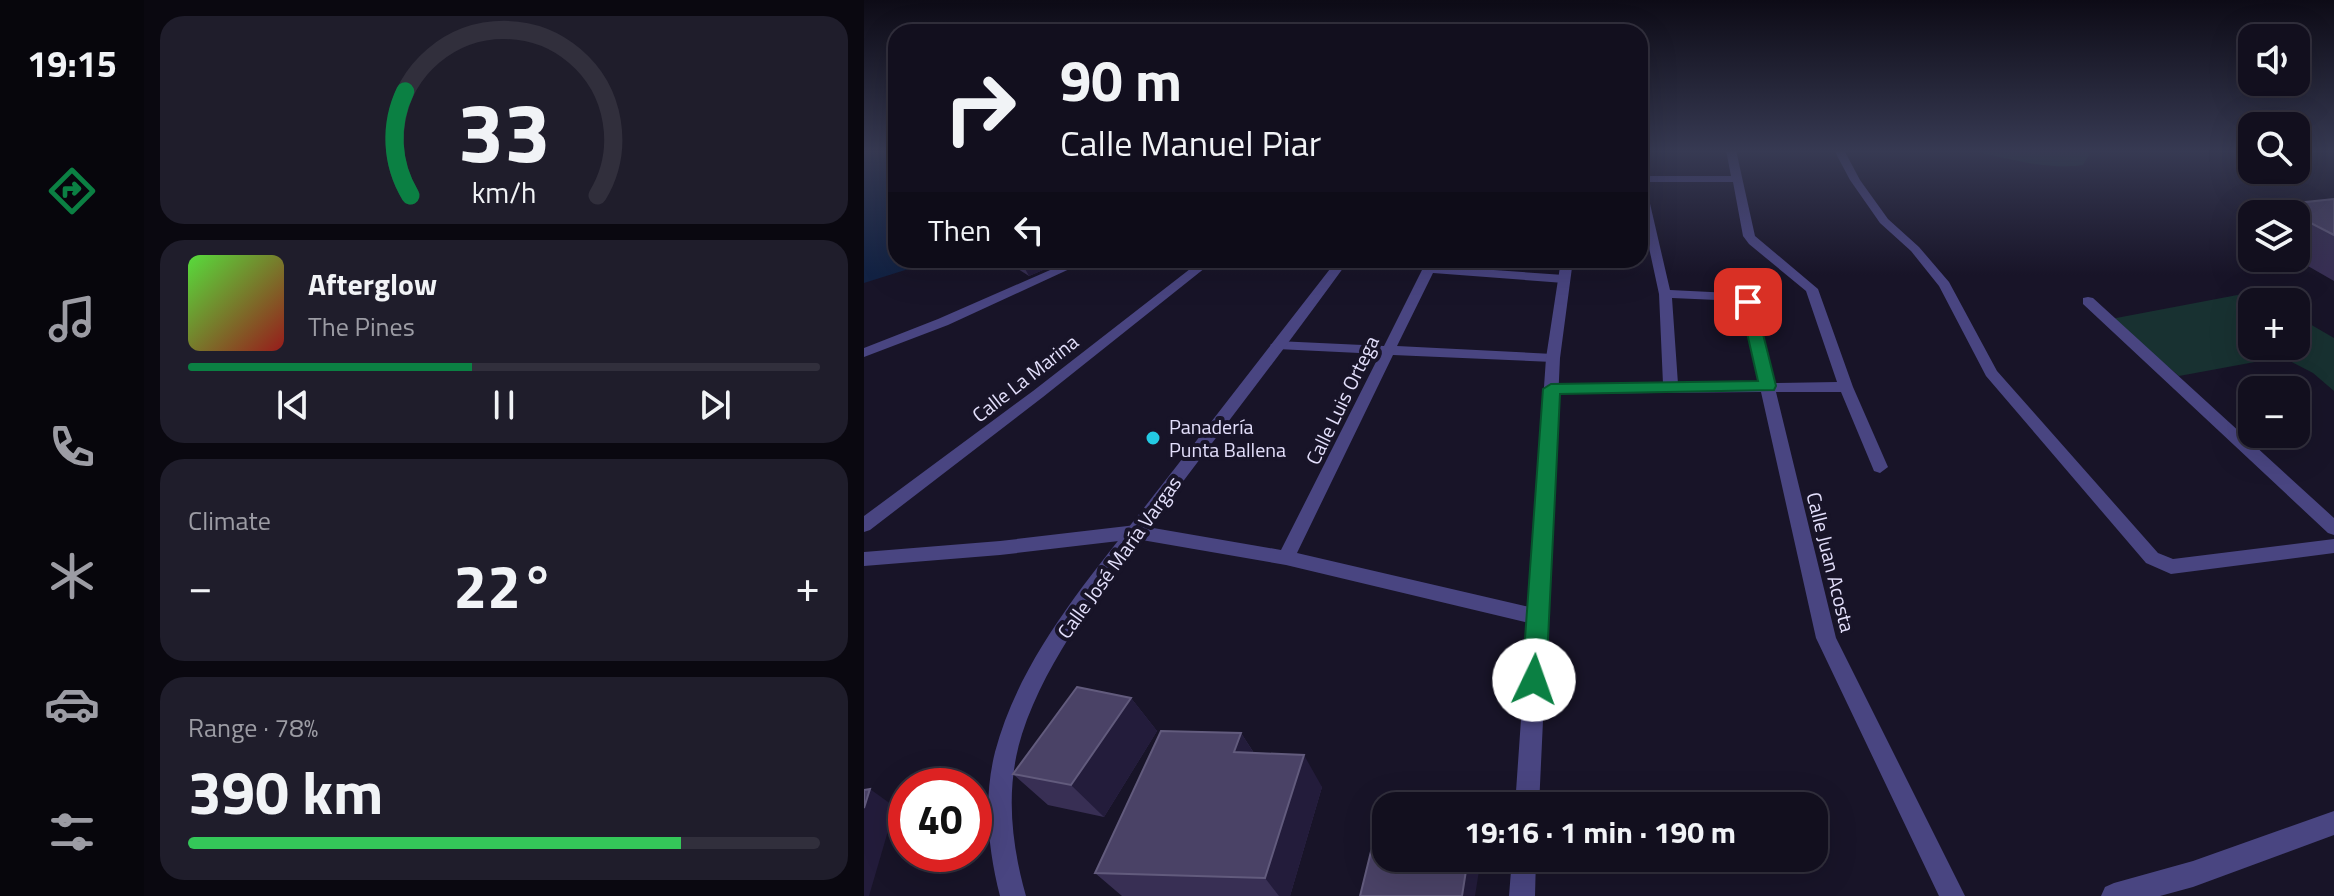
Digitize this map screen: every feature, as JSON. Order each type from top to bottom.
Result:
[{"type":"street","points":[[1741,192],[1749,236],[1753,242],[1812,289],[1846,387],[1880,467]]},
{"type":"street","points":[[1863,192],[1884,221],[1915,249],[1945,285],[1991,373],[2152,558],[2171,567],[2334,546]]},
{"type":"street","points":[[1648,216],[1665,294],[1671,387]]},
{"type":"street","points":[[864,353],[1065,268]]},
{"type":"street","name":"Calle La Marina","points":[[864,525],[1198,268]]},
{"type":"street","name":"Calle José María Vargas","points":[[1013,896],[1000,838],[998,797],[1012,735],[1038,677],[1065,630],[1136,532],[1337,268]]},
{"type":"street","name":"Calle Luis Ortega","points":[[1286,558],[1430,268]]},
{"type":"street","points":[[1528,792],[1553,358],[1565,268]]},
{"type":"street","name":"Calle Juan Acosta","points":[[1665,294],[1746,297],[1826,638],[1952,896]]},
{"type":"street","points":[[2088,301],[2334,528]]},
{"type":"street","points":[[1277,345],[1553,358]]},
{"type":"street","points":[[1551,389],[1846,387]]},
{"type":"street","points":[[864,559],[1000,548],[1136,532],[1286,558],[1538,617]]},
{"type":"street","points":[[2114,896],[2193,874],[2334,823]]},
{"type":"street","points":[[1522,896],[1523,872]]},
{"type":"green space","points":[[2238,295],[2238,360],[2266,360],[2179,376],[2111,319]]},
{"type":"green space","points":[[2310,324],[2334,338],[2334,391],[2313,373],[2288,360],[2310,360]]},
{"type":"water","points":[[864,192],[888,192],[888,268],[912,268],[864,283]]},
{"type":"building","points":[[2334,199],[2334,235],[2310,223],[2310,202]]},
{"type":"building","points":[[1077,687],[1131,698],[1071,785],[1013,774]]},
{"type":"building","points":[[1161,731],[1241,733],[1234,752],[1304,755],[1265,878],[1095,873]]},
{"type":"building","points":[[870,789],[864,808],[864,790]]},
{"type":"building","points":[[1372,847],[1372,872],[1466,872],[1462,896],[1360,896]]},
{"type":"place","name":"Panadería Punta Ballena","points":[[1153,438]]},
{"type":"route","points":[[1534,680],[1551,389],[1768,386],[1748,302]]}]
